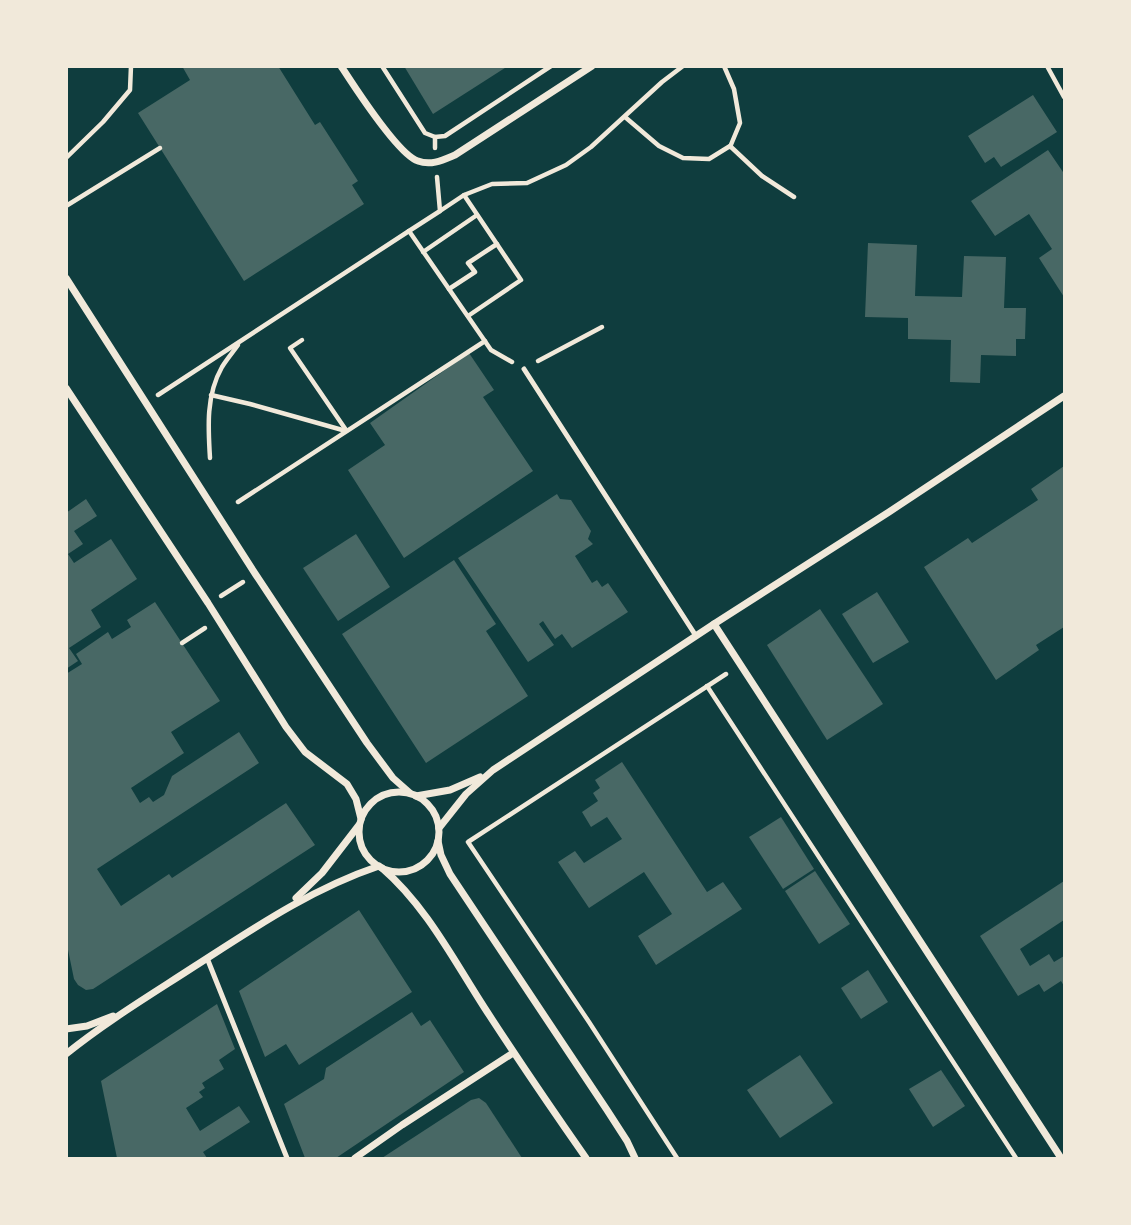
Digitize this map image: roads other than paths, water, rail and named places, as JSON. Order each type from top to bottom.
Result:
[{"type":"street","points":[[341,66],[400,149],[417,161],[436,163],[455,155],[592,66]]},
{"type":"street","points":[[66,278],[367,743],[393,778],[432,808],[439,828],[441,855],[450,874],[607,1110],[635,1158]]},
{"type":"street","points":[[66,388],[295,740],[305,752],[352,790],[359,806],[361,845],[368,857],[404,887],[423,911],[513,1053],[586,1158]]},
{"type":"street","points":[[439,828],[466,794],[493,770],[1065,396]]},
{"type":"street","points":[[714,624],[1061,1158]]},
{"type":"street","points":[[282,910],[322,873],[369,806],[380,797],[395,792],[413,795],[450,790],[493,770]]},
{"type":"street","points":[[66,1054],[132,1006],[282,910],[340,881],[380,867],[400,872],[417,868],[431,857],[438,841]]},
{"type":"street","points":[[66,1030],[100,1021],[132,1006]]},
{"type":"street","points":[[355,1158],[513,1053]]},
{"type":"lane","points":[[524,369],[696,636]]},
{"type":"lane","points":[[207,958],[287,1158]]}]
